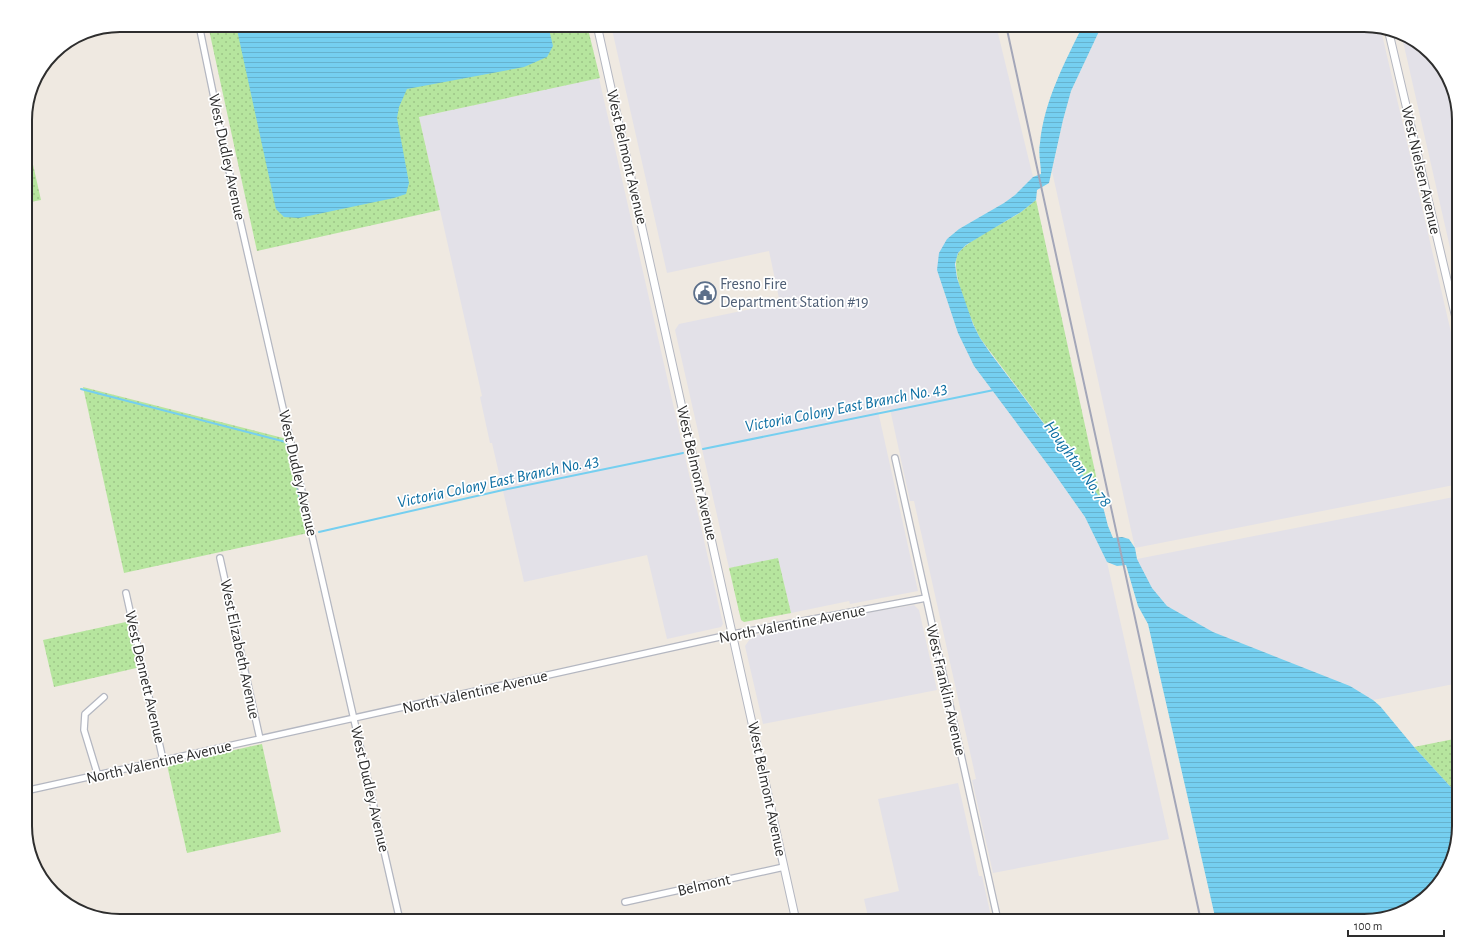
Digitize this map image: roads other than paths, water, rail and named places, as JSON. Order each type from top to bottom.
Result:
[{"type":"street","name":"West Dudley Avenue","points":[[200,32],[232,185],[398,914]]},
{"type":"street","name":"West Belmont Avenue","points":[[600,32],[794,914]]},
{"type":"street","name":"West Nielsen Avenue","points":[[1390,36],[1452,301]]},
{"type":"street","name":"West Franklin Avenue","points":[[895,458],[996,914]]},
{"type":"street","name":"West Elizabeth Avenue","points":[[220,558],[260,740]]},
{"type":"street","name":"West Dennett Avenue","points":[[126,593],[163,760]]},
{"type":"street","name":"North Valentine Avenue","points":[[32,790],[733,634],[926,598]]},
{"type":"street","points":[[98,776],[84,730],[85,714],[104,697]]},
{"type":"street","name":"Belmont","points":[[625,902],[784,867]]},
{"type":"water","points":[[238,32],[550,32],[553,46],[547,57],[524,67],[407,89],[399,107],[397,118],[409,183],[406,194],[394,198],[299,218],[284,217],[276,209]]},
{"type":"water","points":[[1080,32],[1099,32],[1071,91],[1049,183],[1037,190],[1036,200],[1021,212],[966,245],[958,253],[955,264],[957,278],[973,324],[980,338],[991,354],[1101,499],[1108,526],[1113,538],[1122,537],[1129,539],[1135,548],[1137,559],[1152,588],[1167,606],[1213,632],[1350,686],[1373,700],[1380,706],[1414,747],[1452,788],[1451,837],[1449,849],[1443,865],[1430,884],[1422,892],[1403,905],[1370,914],[1214,914],[1148,624],[1138,606],[1126,565],[1117,566],[1107,562],[1085,517],[974,366],[958,333],[937,270],[939,253],[947,239],[959,229],[1004,203],[1015,195],[1033,177],[1041,174],[1039,147],[1042,127],[1056,82]]},
{"type":"waterway","name":"Victoria Colony East Branch No. 43","points":[[81,389],[286,442],[309,534]]},
{"type":"waterway","name":"Victoria Colony East Branch No. 43","points":[[703,449],[994,390]]},
{"type":"waterway","name":"Victoria Colony East Branch No. 43","points":[[319,532],[503,490],[683,453]]},
{"type":"railway","points":[[1008,32],[1199,914]]},
{"type":"place","name":"Fresno Fire Department Station #19","points":[[705,293]]},
{"type":"water label","name":"Houghton No. 78","points":[[1078,464]]}]
